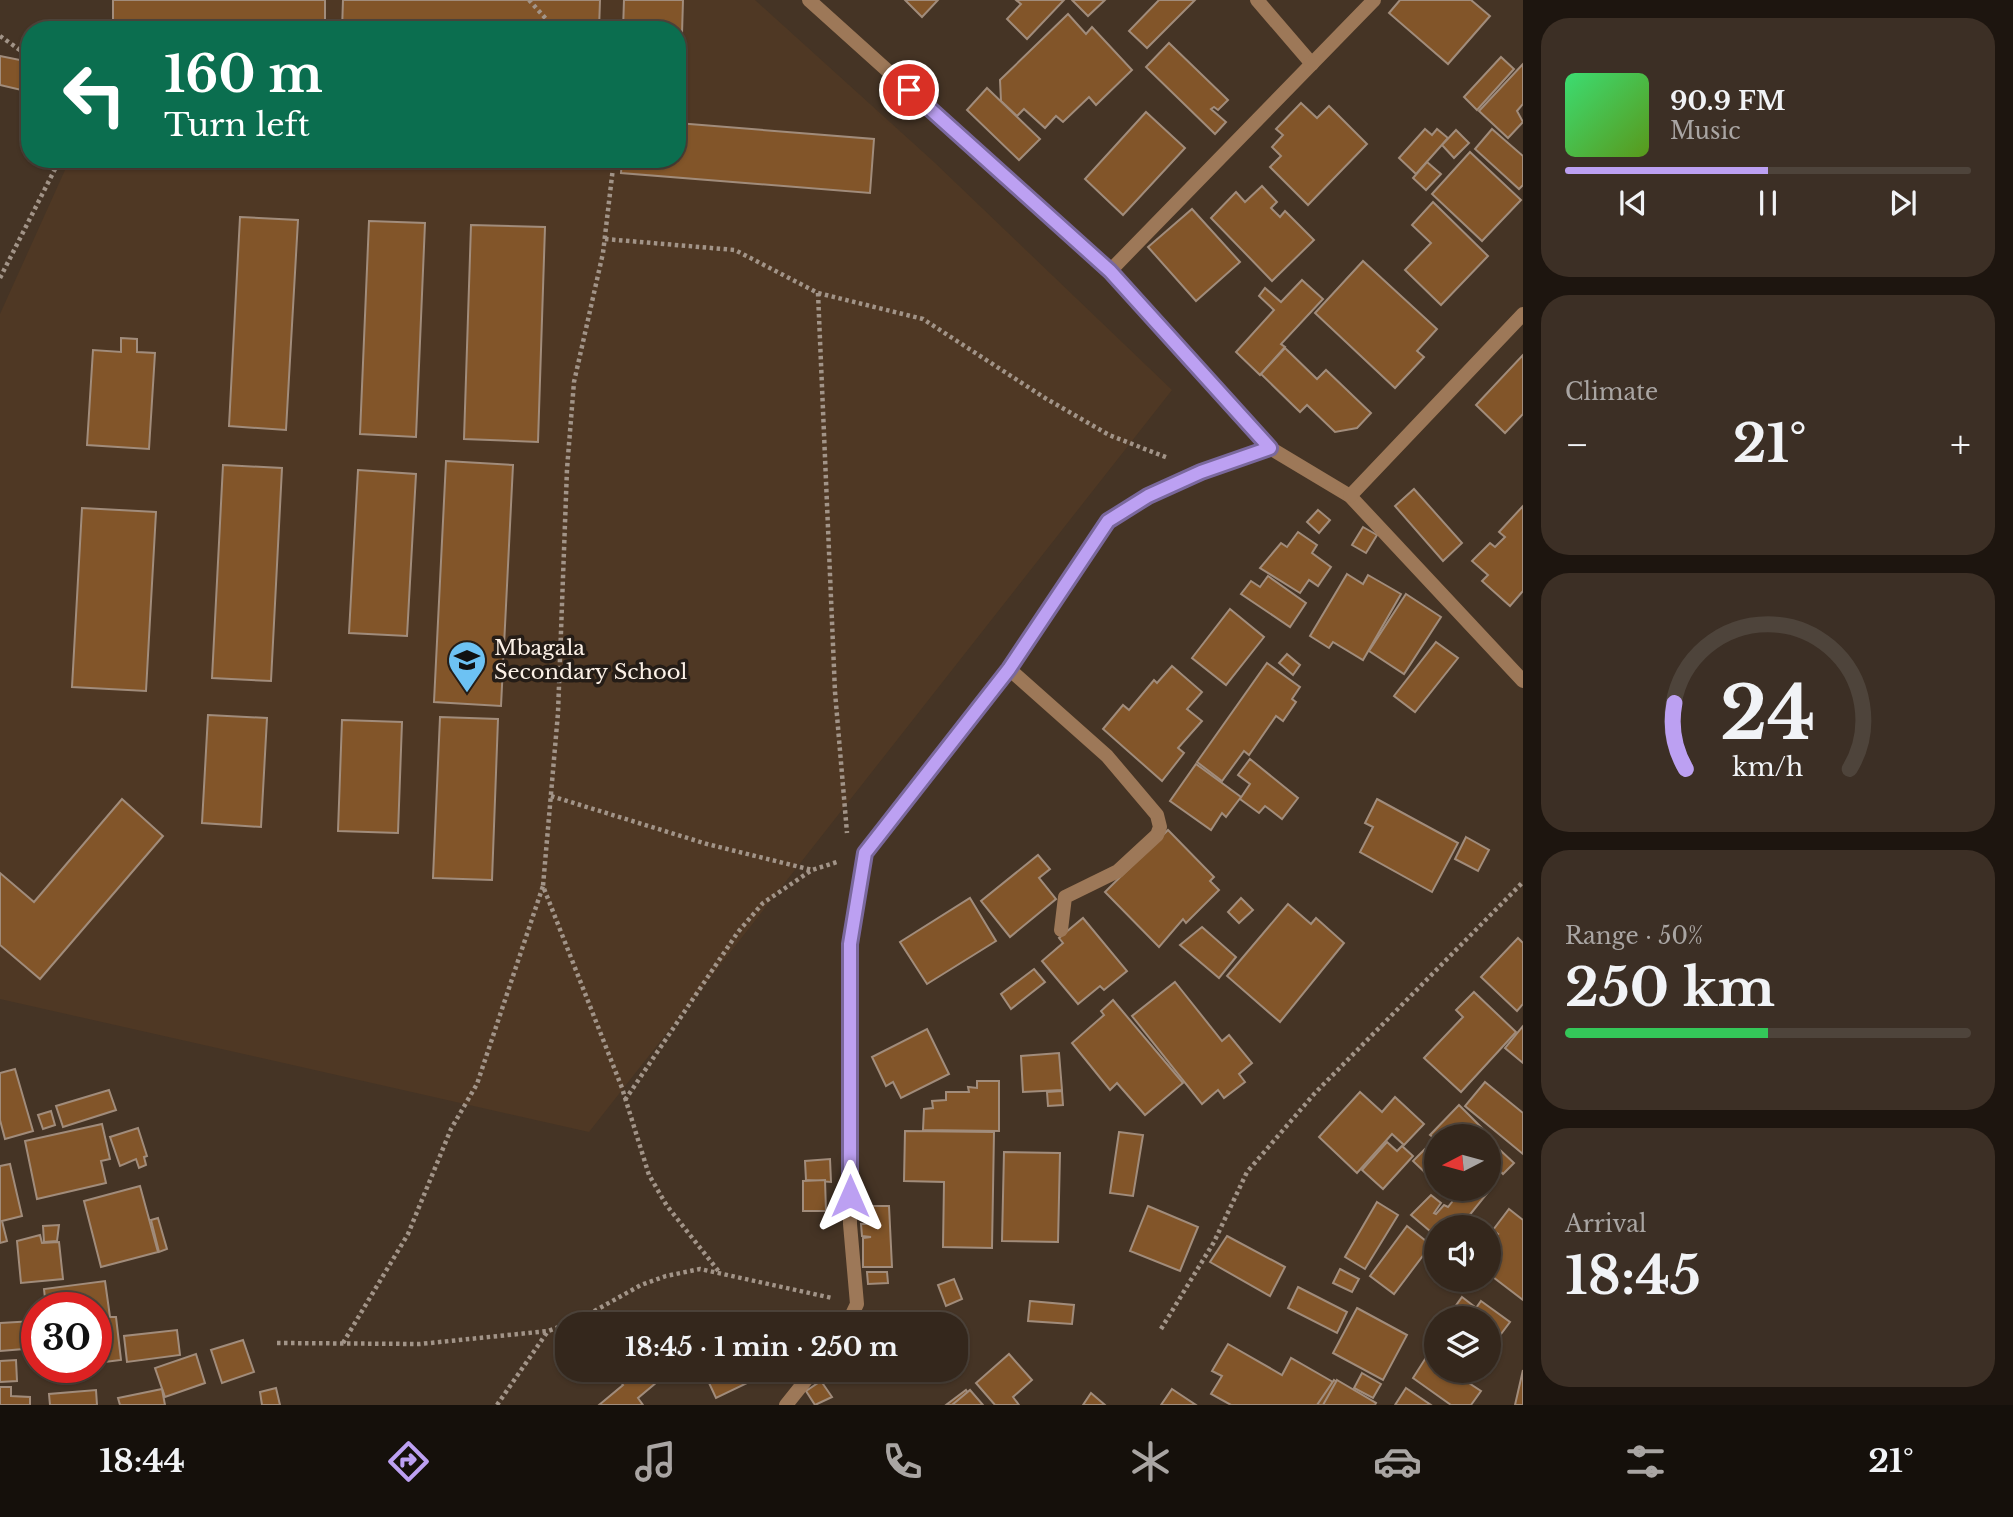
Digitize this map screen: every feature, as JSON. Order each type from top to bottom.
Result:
[{"type":"street","points":[[808,0],[1110,271],[1270,448],[1350,496],[1523,681]]},
{"type":"street","points":[[1257,0],[1312,64]]},
{"type":"street","points":[[1110,271],[1374,0]]},
{"type":"street","points":[[1350,496],[1523,314]]},
{"type":"street","points":[[853,1312],[857,1304],[850,1224],[850,944],[865,853],[1009,669],[1108,521],[1148,496],[1201,472],[1270,448]]},
{"type":"street","points":[[1009,669],[1107,756],[1157,815],[1160,827],[1157,835],[1118,872],[1065,897],[1061,930]]},
{"type":"street","points":[[786,1405],[804,1382]]},
{"type":"path","points":[[529,0],[548,21]]},
{"type":"path","points":[[0,36],[21,51]]},
{"type":"path","points":[[0,278],[55,168]]},
{"type":"path","points":[[342,1344],[408,1234],[451,1129],[477,1084],[544,886],[558,713],[567,469],[574,382],[605,239],[613,168]]},
{"type":"path","points":[[605,239],[735,250],[818,293],[923,319],[1045,398],[1109,435],[1201,472]]},
{"type":"path","points":[[818,293],[835,692],[849,858]]},
{"type":"path","points":[[551,796],[707,844],[812,870]]},
{"type":"path","points":[[625,1100],[738,932],[763,903],[812,870],[865,853]]},
{"type":"path","points":[[1161,1329],[1214,1242],[1247,1172],[1315,1093],[1523,882]]},
{"type":"path","points":[[544,886],[625,1100],[649,1175],[667,1206],[720,1273]]},
{"type":"path","points":[[277,1343],[419,1344],[548,1331],[666,1276],[700,1269],[857,1304]]},
{"type":"path","points":[[497,1405],[548,1331]]},
{"type":"shaded area","name":"Mbagala Secondary School","points":[[142,0],[755,0],[934,162],[1172,390],[589,1132],[0,999],[0,314],[66,168],[686,168],[686,21],[133,21]]},
{"type":"building","points":[[113,0],[325,0],[325,21],[113,21]]},
{"type":"building","points":[[343,0],[600,0],[599,21],[342,21]]},
{"type":"building","points":[[624,0],[683,0],[682,21],[623,21]]},
{"type":"building","points":[[905,0],[938,0],[922,17]]},
{"type":"building","points":[[1016,0],[1064,0],[1027,39],[1007,19],[1021,4]]},
{"type":"building","points":[[1072,0],[1105,0],[1088,16]]},
{"type":"building","points":[[1159,0],[1195,0],[1147,48],[1129,31]]},
{"type":"building","points":[[1400,0],[1471,0],[1490,16],[1448,64],[1389,13]]},
{"type":"building","points":[[1068,14],[1086,34],[1092,27],[1132,70],[1096,105],[1089,97],[1063,122],[1056,116],[1045,128],[1024,109],[1017,116],[1001,101],[1000,80]]},
{"type":"building","points":[[1169,43],[1228,100],[1218,110],[1214,107],[1211,109],[1226,122],[1215,134],[1146,67]]},
{"type":"building","points":[[0,56],[21,60],[21,90],[0,85]]},
{"type":"building","points":[[1501,57],[1514,69],[1477,110],[1464,97]]},
{"type":"building","points":[[1523,64],[1523,104],[1517,111],[1523,122],[1508,138],[1479,111]]},
{"type":"building","points":[[987,88],[1040,139],[1019,160],[967,110]]},
{"type":"building","points":[[1301,103],[1317,118],[1329,106],[1367,144],[1308,205],[1270,167],[1281,156],[1272,147],[1283,135],[1276,129]]},
{"type":"building","points":[[1146,112],[1185,148],[1123,215],[1085,179]]},
{"type":"building","points":[[686,124],[874,139],[870,193],[621,173],[621,168],[686,168]]},
{"type":"building","points":[[1425,129],[1432,135],[1437,129],[1448,138],[1416,174],[1399,158]]},
{"type":"building","points":[[1492,129],[1523,156],[1523,185],[1519,189],[1475,149]]},
{"type":"building","points":[[1456,130],[1469,143],[1454,158],[1442,145]]},
{"type":"building","points":[[1470,152],[1521,200],[1482,241],[1432,194]]},
{"type":"building","points":[[1427,162],[1441,174],[1426,190],[1413,178]]},
{"type":"building","points":[[1262,186],[1277,202],[1271,208],[1280,217],[1285,211],[1314,240],[1272,281],[1211,218],[1236,192],[1245,202]]},
{"type":"building","points":[[1433,202],[1488,256],[1441,305],[1405,270],[1431,243],[1412,225]]},
{"type":"building","points":[[1192,209],[1240,262],[1196,301],[1148,247]]},
{"type":"building","points":[[240,217],[298,220],[286,430],[229,426]]},
{"type":"building","points":[[369,221],[425,223],[416,437],[360,434]]},
{"type":"building","points":[[471,225],[545,227],[538,442],[464,439]]},
{"type":"building","points":[[1363,261],[1437,329],[1417,351],[1424,357],[1395,388],[1315,313]]},
{"type":"building","points":[[1302,280],[1323,299],[1281,344],[1285,347],[1260,375],[1236,352],[1274,310],[1259,296],[1265,288],[1281,302]]},
{"type":"building","points":[[121,338],[137,339],[137,352],[155,353],[149,449],[87,445],[93,350],[121,352]]},
{"type":"building","points":[[1285,348],[1317,379],[1326,370],[1371,413],[1357,428],[1335,432],[1307,405],[1300,412],[1261,374]]},
{"type":"building","points":[[1523,355],[1523,414],[1505,433],[1476,405]]},
{"type":"building","points":[[446,461],[513,465],[501,706],[434,702]]},
{"type":"building","points":[[223,465],[282,468],[271,681],[212,678]]},
{"type":"building","points":[[358,470],[416,474],[407,636],[349,633]]},
{"type":"building","points":[[1414,489],[1462,543],[1443,561],[1395,506]]},
{"type":"building","points":[[1523,506],[1523,591],[1510,606],[1482,581],[1488,575],[1472,561],[1490,543],[1495,547],[1505,537],[1499,532]]},
{"type":"building","points":[[82,508],[156,512],[146,691],[72,687]]},
{"type":"building","points":[[1318,510],[1330,520],[1319,533],[1307,522]]},
{"type":"building","points":[[1363,527],[1377,535],[1366,553],[1352,545]]},
{"type":"building","points":[[1298,532],[1317,545],[1312,553],[1331,567],[1318,586],[1309,580],[1300,593],[1260,568],[1281,543],[1287,547]]},
{"type":"building","points":[[1347,574],[1363,584],[1368,575],[1401,594],[1363,660],[1333,642],[1329,648],[1310,636]]},
{"type":"building","points":[[1268,576],[1306,603],[1290,627],[1241,594],[1251,581],[1260,587]]},
{"type":"building","points":[[1406,594],[1441,617],[1404,674],[1369,651]]},
{"type":"building","points":[[1230,609],[1264,637],[1226,685],[1192,658]]},
{"type":"building","points":[[1436,642],[1458,658],[1415,712],[1394,696]]},
{"type":"building","points":[[1287,654],[1300,665],[1293,675],[1279,663]]},
{"type":"building","points":[[1267,663],[1300,687],[1292,699],[1296,702],[1283,721],[1276,716],[1249,755],[1244,751],[1222,781],[1197,762]]},
{"type":"building","points":[[1172,666],[1202,692],[1187,709],[1202,721],[1178,748],[1184,753],[1162,781],[1103,729],[1123,705],[1129,710],[1154,680],[1157,683]]},
{"type":"building","points":[[208,715],[267,718],[261,827],[202,823]]},
{"type":"building","points":[[440,717],[498,719],[492,880],[433,878]]},
{"type":"building","points":[[342,720],[402,722],[398,833],[338,831]]},
{"type":"building","points":[[1250,759],[1298,798],[1282,819],[1265,806],[1259,813],[1240,799],[1250,784],[1238,775]]},
{"type":"building","points":[[1196,764],[1241,797],[1226,817],[1222,813],[1211,830],[1170,801]]},
{"type":"building","points":[[122,799],[163,836],[40,979],[0,945],[0,873],[34,902]]},
{"type":"building","points":[[1377,799],[1458,843],[1432,892],[1360,852],[1373,827],[1365,823]]},
{"type":"building","points":[[1168,830],[1214,877],[1210,881],[1219,890],[1186,923],[1183,919],[1159,947],[1105,892]]},
{"type":"building","points":[[1466,837],[1489,850],[1478,871],[1455,859]]},
{"type":"building","points":[[1038,855],[1050,869],[1039,878],[1056,899],[1010,937],[981,901]]},
{"type":"building","points":[[970,898],[996,941],[927,984],[900,942]]},
{"type":"building","points":[[1241,898],[1253,910],[1239,923],[1228,912]]},
{"type":"building","points":[[1288,904],[1311,924],[1316,918],[1344,943],[1280,1022],[1227,976]]},
{"type":"building","points":[[1083,918],[1127,971],[1104,990],[1100,986],[1078,1004],[1042,961],[1063,943],[1059,938]]},
{"type":"building","points":[[1202,927],[1236,957],[1219,978],[1180,945]]},
{"type":"building","points":[[1518,938],[1523,943],[1523,1004],[1517,1011],[1481,977]]},
{"type":"building","points":[[1034,969],[1045,982],[1011,1009],[1001,994]]},
{"type":"building","points":[[1175,982],[1222,1041],[1229,1035],[1252,1063],[1239,1074],[1245,1082],[1224,1098],[1218,1090],[1202,1104],[1132,1016]]},
{"type":"building","points":[[1474,992],[1516,1032],[1461,1092],[1424,1058],[1463,1017],[1456,1010]]},
{"type":"building","points":[[1113,1000],[1183,1083],[1145,1115],[1117,1083],[1110,1090],[1072,1043],[1104,1015],[1101,1011]]},
{"type":"building","points":[[1523,1026],[1523,1063],[1505,1048]]},
{"type":"building","points":[[927,1029],[949,1074],[901,1098],[893,1082],[886,1086],[872,1057]]},
{"type":"building","points":[[1059,1053],[1062,1090],[1023,1092],[1021,1056]]},
{"type":"building","points":[[15,1069],[33,1131],[5,1139],[0,1120],[0,1073]]},
{"type":"building","points":[[977,1081],[999,1081],[999,1131],[923,1130],[924,1109],[933,1108],[932,1101],[946,1100],[946,1092],[969,1092],[968,1087],[977,1088]]},
{"type":"building","points":[[1485,1082],[1523,1113],[1523,1154],[1502,1137],[1502,1124],[1487,1124],[1465,1106]]},
{"type":"building","points":[[109,1090],[116,1110],[63,1127],[56,1106]]},
{"type":"building","points":[[1062,1091],[1063,1105],[1048,1106],[1047,1092]]},
{"type":"building","points":[[1360,1092],[1382,1112],[1395,1097],[1424,1124],[1404,1145],[1392,1134],[1357,1173],[1319,1137]]},
{"type":"building","points":[[1459,1105],[1478,1124],[1441,1124]]},
{"type":"building","points":[[51,1111],[55,1125],[43,1129],[38,1115]]},
{"type":"building","points":[[102,1124],[110,1159],[101,1161],[106,1183],[37,1199],[25,1141]]},
{"type":"building","points":[[138,1128],[147,1156],[144,1157],[146,1165],[139,1168],[136,1159],[120,1166],[110,1137]]},
{"type":"building","points":[[905,1131],[994,1132],[992,1248],[943,1247],[944,1182],[904,1181]]},
{"type":"building","points":[[1119,1132],[1143,1135],[1133,1196],[1110,1193]]},
{"type":"building","points":[[1387,1142],[1397,1151],[1402,1146],[1413,1156],[1383,1189],[1362,1170]]},
{"type":"building","points":[[1424,1150],[1424,1172],[1413,1161]]},
{"type":"building","points":[[1004,1152],[1060,1153],[1058,1242],[1002,1241]]},
{"type":"building","points":[[1502,1152],[1514,1163],[1502,1173]]},
{"type":"building","points":[[830,1159],[831,1182],[806,1180],[805,1161]]},
{"type":"building","points":[[10,1164],[22,1216],[2,1221],[7,1241],[0,1243],[0,1166]]},
{"type":"building","points":[[825,1180],[826,1211],[803,1211],[803,1181]]},
{"type":"building","points":[[140,1186],[158,1252],[101,1267],[84,1201]]},
{"type":"building","points":[[1425,1201],[1441,1203],[1434,1213],[1436,1214],[1444,1205],[1448,1207],[1453,1201],[1481,1201],[1470,1215],[1424,1215],[1424,1226],[1411,1215]]},
{"type":"building","points":[[1377,1202],[1398,1215],[1365,1269],[1345,1257]]},
{"type":"building","points":[[871,1206],[889,1206],[892,1267],[863,1267],[863,1238],[871,1237],[862,1236],[861,1224],[871,1224],[867,1221],[866,1209]]},
{"type":"building","points":[[1148,1206],[1198,1227],[1180,1271],[1130,1251]]},
{"type":"building","points":[[1509,1209],[1523,1220],[1523,1300],[1501,1283],[1501,1220]]},
{"type":"building","points":[[158,1218],[167,1249],[159,1252],[151,1220]]},
{"type":"building","points":[[59,1225],[57,1241],[44,1242],[43,1226]]},
{"type":"building","points":[[1407,1226],[1424,1239],[1424,1254],[1394,1294],[1370,1276]]},
{"type":"building","points":[[40,1235],[42,1243],[59,1242],[63,1279],[21,1283],[17,1241]]},
{"type":"building","points":[[1227,1236],[1285,1267],[1270,1296],[1210,1262]]},
{"type":"building","points":[[1340,1269],[1359,1279],[1352,1292],[1333,1283]]},
{"type":"building","points":[[867,1272],[887,1272],[888,1283],[868,1284]]},
{"type":"building","points":[[954,1279],[962,1299],[946,1306],[938,1285]]},
{"type":"building","points":[[105,1281],[107,1292],[44,1292],[44,1289]]},
{"type":"building","points":[[1298,1287],[1347,1312],[1337,1333],[1288,1308]]},
{"type":"building","points":[[1462,1297],[1474,1306],[1456,1306]]},
{"type":"building","points":[[1030,1301],[1074,1305],[1072,1324],[1028,1321]]},
{"type":"building","points":[[1357,1308],[1407,1335],[1383,1380],[1333,1353]]},
{"type":"building","points":[[1501,1315],[1510,1322],[1501,1334]]},
{"type":"building","points":[[112,1317],[116,1317],[121,1360],[112,1361]]},
{"type":"building","points":[[21,1322],[21,1349],[0,1351],[0,1323]]},
{"type":"building","points":[[177,1330],[180,1355],[127,1362],[124,1336]]},
{"type":"building","points":[[243,1340],[254,1372],[222,1383],[211,1350]]},
{"type":"building","points":[[1228,1344],[1282,1375],[1291,1358],[1333,1382],[1320,1405],[1231,1405],[1211,1394],[1222,1376],[1212,1371]]},
{"type":"building","points":[[196,1354],[205,1383],[165,1397],[155,1368]]},
{"type":"building","points":[[1009,1354],[1032,1380],[1013,1397],[1019,1405],[995,1405],[976,1383]]},
{"type":"building","points":[[16,1360],[17,1381],[0,1382],[0,1361]]},
{"type":"building","points":[[1424,1361],[1424,1383],[1469,1383],[1481,1391],[1471,1405],[1451,1405],[1413,1378]]},
{"type":"building","points":[[1523,1370],[1523,1405],[1515,1405]]},
{"type":"building","points":[[1362,1373],[1381,1384],[1373,1398],[1354,1388]]},
{"type":"building","points":[[1334,1380],[1369,1404],[1317,1405]]},
{"type":"building","points":[[1337,1380],[1376,1403],[1375,1405],[1323,1405]]},
{"type":"building","points":[[621,1382],[657,1382],[638,1398],[643,1405],[599,1405],[623,1385]]},
{"type":"building","points":[[709,1382],[749,1382],[716,1398]]},
{"type":"building","points":[[822,1382],[832,1397],[815,1405],[806,1391]]},
{"type":"building","points":[[0,1387],[11,1387],[11,1396],[30,1397],[30,1405],[0,1405]]},
{"type":"building","points":[[276,1388],[280,1405],[262,1405],[260,1392]]},
{"type":"building","points":[[1406,1388],[1431,1405],[1395,1405]]},
{"type":"building","points":[[162,1389],[165,1405],[120,1405],[118,1398]]},
{"type":"building","points":[[1172,1389],[1196,1405],[1161,1405]]},
{"type":"building","points":[[96,1390],[97,1405],[50,1405],[49,1394]]},
{"type":"building","points":[[966,1390],[977,1405],[946,1405]]},
{"type":"building","points":[[970,1390],[983,1405],[952,1405]]},
{"type":"building","points":[[1091,1393],[1105,1405],[1083,1405]]},
{"type":"place","name":"Mbagala Secondary School","points":[[467,694]]},
{"type":"route","points":[[850,1196],[850,944],[865,853],[1009,669],[1108,521],[1148,496],[1201,472],[1270,448],[1110,271],[909,90]]}]
